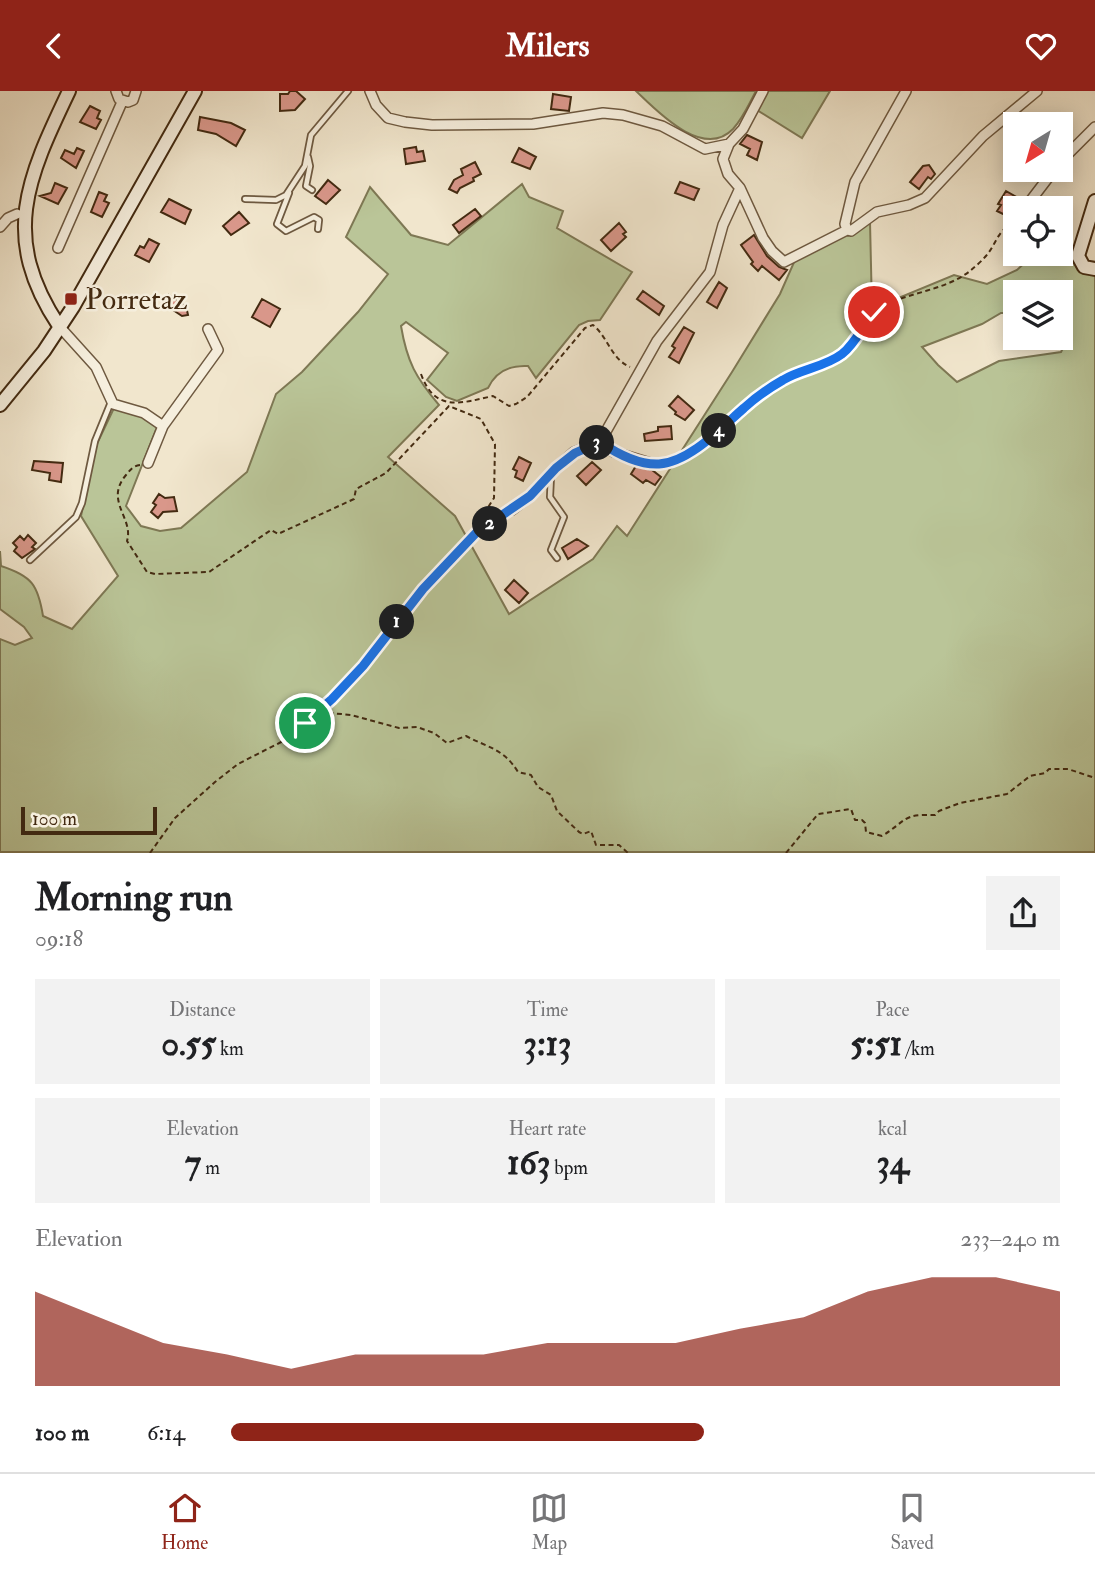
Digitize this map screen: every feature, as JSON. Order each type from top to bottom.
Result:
[{"type":"main road","points":[[59,326],[43,305],[27,272],[19,244],[18,214],[25,184],[69,91]]},
{"type":"main road","points":[[0,405],[44,351],[73,307],[195,91]]},
{"type":"main road","points":[[1095,201],[1079,256],[1084,267],[1095,269]]},
{"type":"street","points":[[116,91],[122,101],[128,102],[133,100],[136,91]]},
{"type":"street","points":[[370,91],[376,104],[388,118],[405,123],[533,124],[603,113],[623,115],[662,126],[705,149],[729,144]]},
{"type":"street","points":[[763,91],[743,129],[729,144],[723,159],[728,174],[740,188],[763,238],[784,262],[847,230],[851,232],[877,212],[909,205],[925,198],[983,136],[1037,91]]},
{"type":"street","points":[[847,230],[845,224],[855,182],[906,91]]},
{"type":"street","points":[[58,248],[122,101]]},
{"type":"street","points":[[1073,149],[1095,127]]},
{"type":"street","points":[[1034,196],[1045,182]]},
{"type":"street","points":[[512,510],[575,453],[600,442],[657,341],[710,272],[723,225],[740,188]]},
{"type":"street","points":[[0,227],[13,215],[18,214]]},
{"type":"street","points":[[59,326],[96,367],[111,402],[118,407],[144,413],[163,426]]},
{"type":"street","points":[[148,463],[163,426],[218,350],[208,329]]},
{"type":"street","points":[[600,442],[614,452],[650,463]]},
{"type":"lane","points":[[245,199],[276,200],[286,195],[302,173],[311,135],[348,91]]},
{"type":"lane","points":[[307,157],[310,166],[306,186],[312,190]]},
{"type":"lane","points":[[291,189],[277,224],[286,231],[314,217],[319,220],[317,229]]},
{"type":"lane","points":[[30,560],[76,517],[82,503],[94,441],[111,402]]},
{"type":"lane","points":[[551,472],[550,497],[565,517],[551,550],[556,558]]},
{"type":"path","points":[[650,463],[660,464],[686,455],[716,434],[746,406],[786,379],[840,355],[852,344],[874,312],[967,273],[988,254],[1003,229]]},
{"type":"path","points":[[421,374],[435,396],[445,403],[493,396],[509,406],[527,397],[585,328],[593,325],[600,331],[615,357],[625,365],[640,370]]},
{"type":"path","points":[[148,463],[133,466],[120,482],[117,502],[129,534],[127,541],[146,572],[155,575],[209,572],[271,530],[278,534],[354,499],[356,489],[386,473],[449,406],[481,419],[495,444],[494,498],[462,548]]},
{"type":"path","points":[[150,852],[175,818],[238,764],[289,738],[319,712],[363,666],[423,589],[476,533],[512,510]]},
{"type":"path","points":[[319,712],[351,715],[399,728],[417,727],[434,733],[447,743],[466,736],[498,748],[518,772],[531,775],[538,787],[551,795],[558,812],[579,832],[583,834],[591,831],[596,845],[619,845],[628,852]]},
{"type":"path","points":[[786,852],[818,814],[850,809],[855,820],[865,823],[866,832],[882,836],[915,814],[935,815],[960,803],[1007,794],[1030,776],[1045,773],[1049,769],[1068,769],[1093,777],[1095,773]]},
{"type":"green space","points":[[636,91],[756,91],[733,129],[721,137],[708,139],[681,129]]},
{"type":"green space","points":[[766,91],[830,91],[802,138],[757,110]]},
{"type":"green space","points":[[522,184],[529,197],[563,211],[557,228],[632,272],[600,320],[579,325],[536,378],[528,366],[510,368],[499,373],[488,388],[457,401],[446,397],[427,380],[448,353],[406,322],[401,326],[406,350],[414,369],[439,405],[388,457],[455,516],[509,614],[593,559],[617,526],[627,536],[780,294],[795,260],[870,222],[872,309],[954,275],[987,284],[1021,266],[1073,266],[1073,262],[1095,276],[1095,852],[0,852],[0,639],[15,645],[32,638],[24,627],[0,609],[0,551],[1,566],[27,578],[36,589],[43,616],[72,629],[118,576],[81,516],[94,450],[114,408],[143,416],[157,427],[126,506],[141,526],[160,531],[181,528],[247,472],[276,394],[302,372],[358,312],[388,274],[346,237],[370,187],[411,235],[448,245]]},
{"type":"building","points":[[290,91],[296,91],[305,99],[295,110],[280,111],[280,94],[288,94]]},
{"type":"building","points":[[553,94],[571,97],[569,111],[551,109]]},
{"type":"building","points":[[90,106],[100,111],[97,118],[101,120],[96,129],[80,122]]},
{"type":"building","points":[[200,117],[231,123],[245,130],[236,146],[216,134],[198,130]]},
{"type":"building","points":[[747,135],[762,142],[757,160],[747,155],[750,149],[740,144]]},
{"type":"building","points":[[416,147],[417,152],[423,151],[425,161],[406,164],[404,149]]},
{"type":"building","points":[[77,148],[84,151],[76,168],[61,158],[65,150],[74,154]]},
{"type":"building","points":[[519,148],[536,157],[530,169],[512,162]]},
{"type":"building","points":[[475,162],[481,174],[457,193],[449,189],[454,180],[463,175],[461,169]]},
{"type":"building","points":[[929,165],[935,174],[931,179],[928,177],[919,189],[910,182],[923,166]]},
{"type":"building","points":[[328,180],[340,190],[326,204],[315,196]]},
{"type":"building","points":[[680,182],[699,189],[694,200],[675,193]]},
{"type":"building","points":[[55,183],[67,188],[58,204],[40,196],[51,193]]},
{"type":"building","points":[[1006,191],[1015,196],[1003,196],[1003,214],[997,211],[1001,205],[998,204]]},
{"type":"building","points":[[99,192],[107,195],[104,201],[109,203],[102,217],[91,212]]},
{"type":"building","points":[[169,199],[191,210],[185,224],[161,212]]},
{"type":"building","points":[[475,209],[481,216],[459,233],[453,225]]},
{"type":"building","points":[[239,212],[249,223],[231,235],[223,226]]},
{"type":"building","points":[[619,223],[626,232],[623,234],[626,237],[611,251],[601,240]]},
{"type":"building","points":[[754,235],[767,256],[779,267],[787,270],[779,280],[762,266],[758,271],[751,264],[753,262],[741,245]]},
{"type":"building","points":[[149,239],[159,244],[149,262],[135,255],[140,246],[144,248]]},
{"type":"building","points":[[719,282],[727,288],[717,308],[707,302]]},
{"type":"building","points":[[643,291],[664,306],[659,315],[637,299]]},
{"type":"building","points":[[169,295],[186,306],[188,315],[182,316],[164,304]]},
{"type":"building","points":[[262,299],[280,309],[270,327],[252,317]]},
{"type":"building","points":[[684,327],[694,333],[679,363],[669,357],[675,348],[672,346]]},
{"type":"building","points":[[678,396],[694,410],[685,420],[669,406]]},
{"type":"building","points":[[671,426],[672,439],[645,441],[644,434],[658,431],[658,427]]},
{"type":"building","points":[[519,457],[531,463],[523,481],[515,477],[517,471],[513,469]]},
{"type":"building","points":[[34,461],[63,463],[61,482],[49,480],[50,473],[32,470]]},
{"type":"building","points":[[592,462],[601,470],[586,485],[577,476]]},
{"type":"building","points":[[636,466],[652,470],[661,477],[655,485],[646,480],[643,483],[631,474]]},
{"type":"building","points":[[159,494],[165,498],[174,497],[177,511],[163,512],[158,518],[151,512]]},
{"type":"building","points":[[28,535],[36,543],[32,547],[35,549],[22,558],[14,551],[17,547],[13,543],[20,536],[24,540]]},
{"type":"building","points":[[577,539],[588,546],[568,559],[562,548]]},
{"type":"building","points":[[514,580],[528,593],[519,603],[505,590]]},
{"type":"place","name":"Porretaz","points":[[71,299]]},
{"type":"route","points":[[305,723],[363,666],[453,555],[476,533],[530,496],[540,483],[575,453],[600,442],[614,452],[635,460],[660,464],[686,455],[716,434],[764,393],[786,379],[840,355],[852,344],[874,312]]}]
